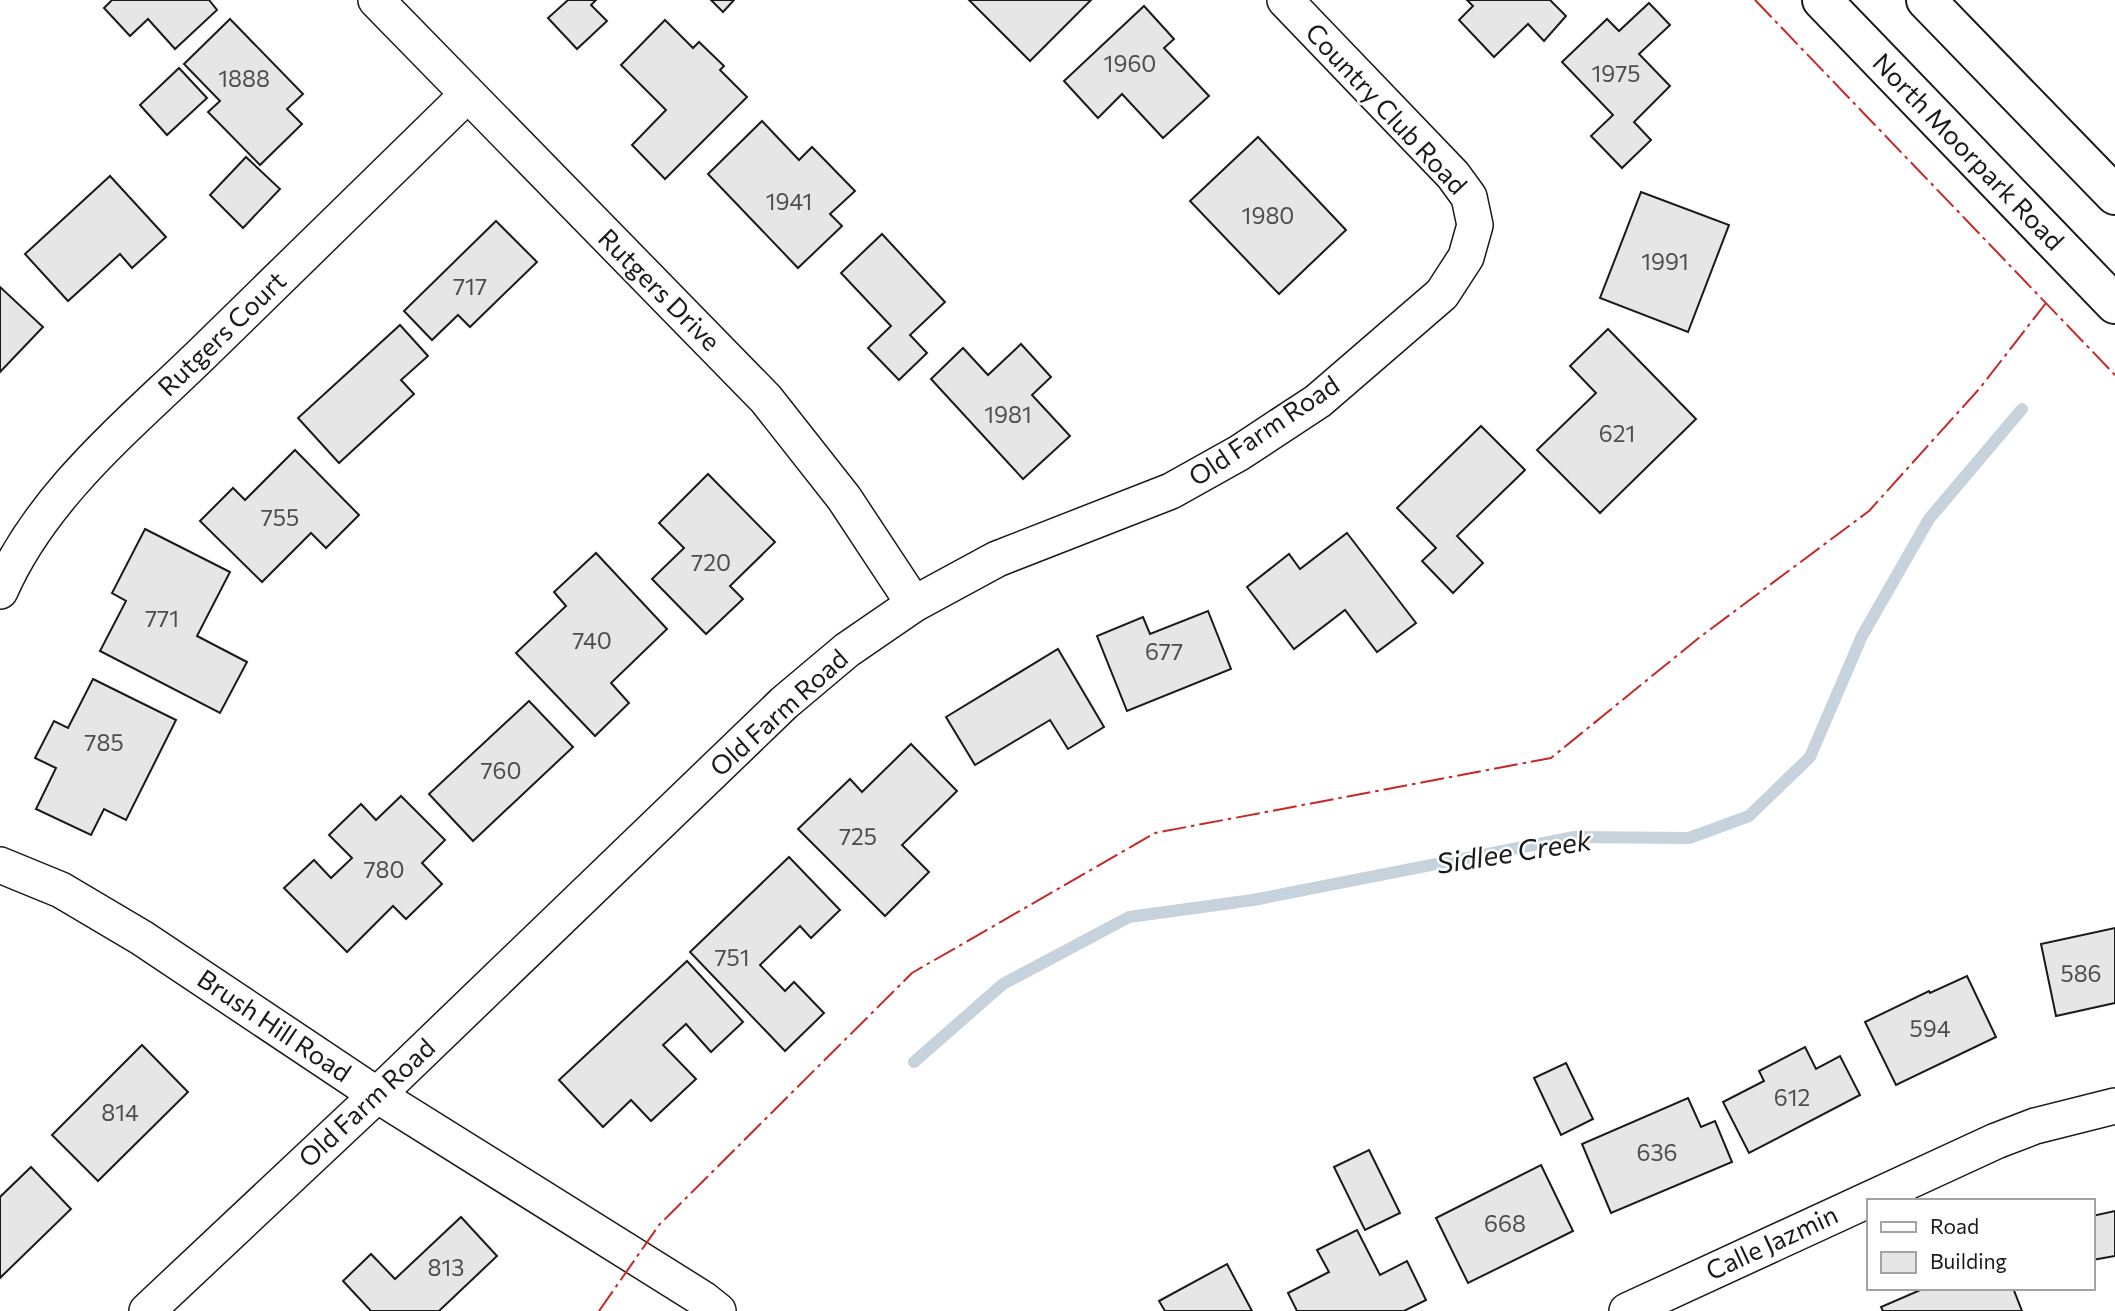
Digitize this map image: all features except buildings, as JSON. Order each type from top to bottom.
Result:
[{"type":"main road","name":"North Moorpark Road","points":[[1822,0],[2115,304]]},
{"type":"main road","points":[[1926,0],[2115,195]]},
{"type":"street","name":"Rutgers Drive","points":[[376,0],[766,399],[844,498],[914,604]]},
{"type":"street","name":"Country Club Road","points":[[1285,0],[1453,175],[1469,197],[1475,225]]},
{"type":"street","name":"Rutgers Court","points":[[0,591],[50,507],[110,444],[467,95]]},
{"type":"street","name":"Old Farm Road","points":[[147,1311],[377,1095],[783,703],[848,650],[914,604],[997,559],[1171,491],[1239,453],[1318,401],[1442,294],[1466,257],[1475,225]]},
{"type":"street","name":"Brush Hill Road","points":[[0,865],[61,890],[142,938],[377,1095],[692,1292],[718,1311]]},
{"type":"street","name":"Calle Jazmin","points":[[1870,1199],[2035,1126],[2115,1106]]},
{"type":"street","name":"Calle Jazmin","points":[[1627,1311],[1867,1200]]},
{"type":"waterway","name":"Sidlee Creek","points":[[914,1062],[1003,984],[1129,917],[1253,900],[1574,837],[1689,838],[1749,816],[1810,757],[1862,636],[1929,519],[2022,409]]},
{"type":"power","points":[[1755,0],[2115,375]]},
{"type":"power","points":[[599,1311],[659,1225],[912,973],[1155,833],[1551,758],[1700,637],[1869,511],[1980,388],[2046,303]]}]
